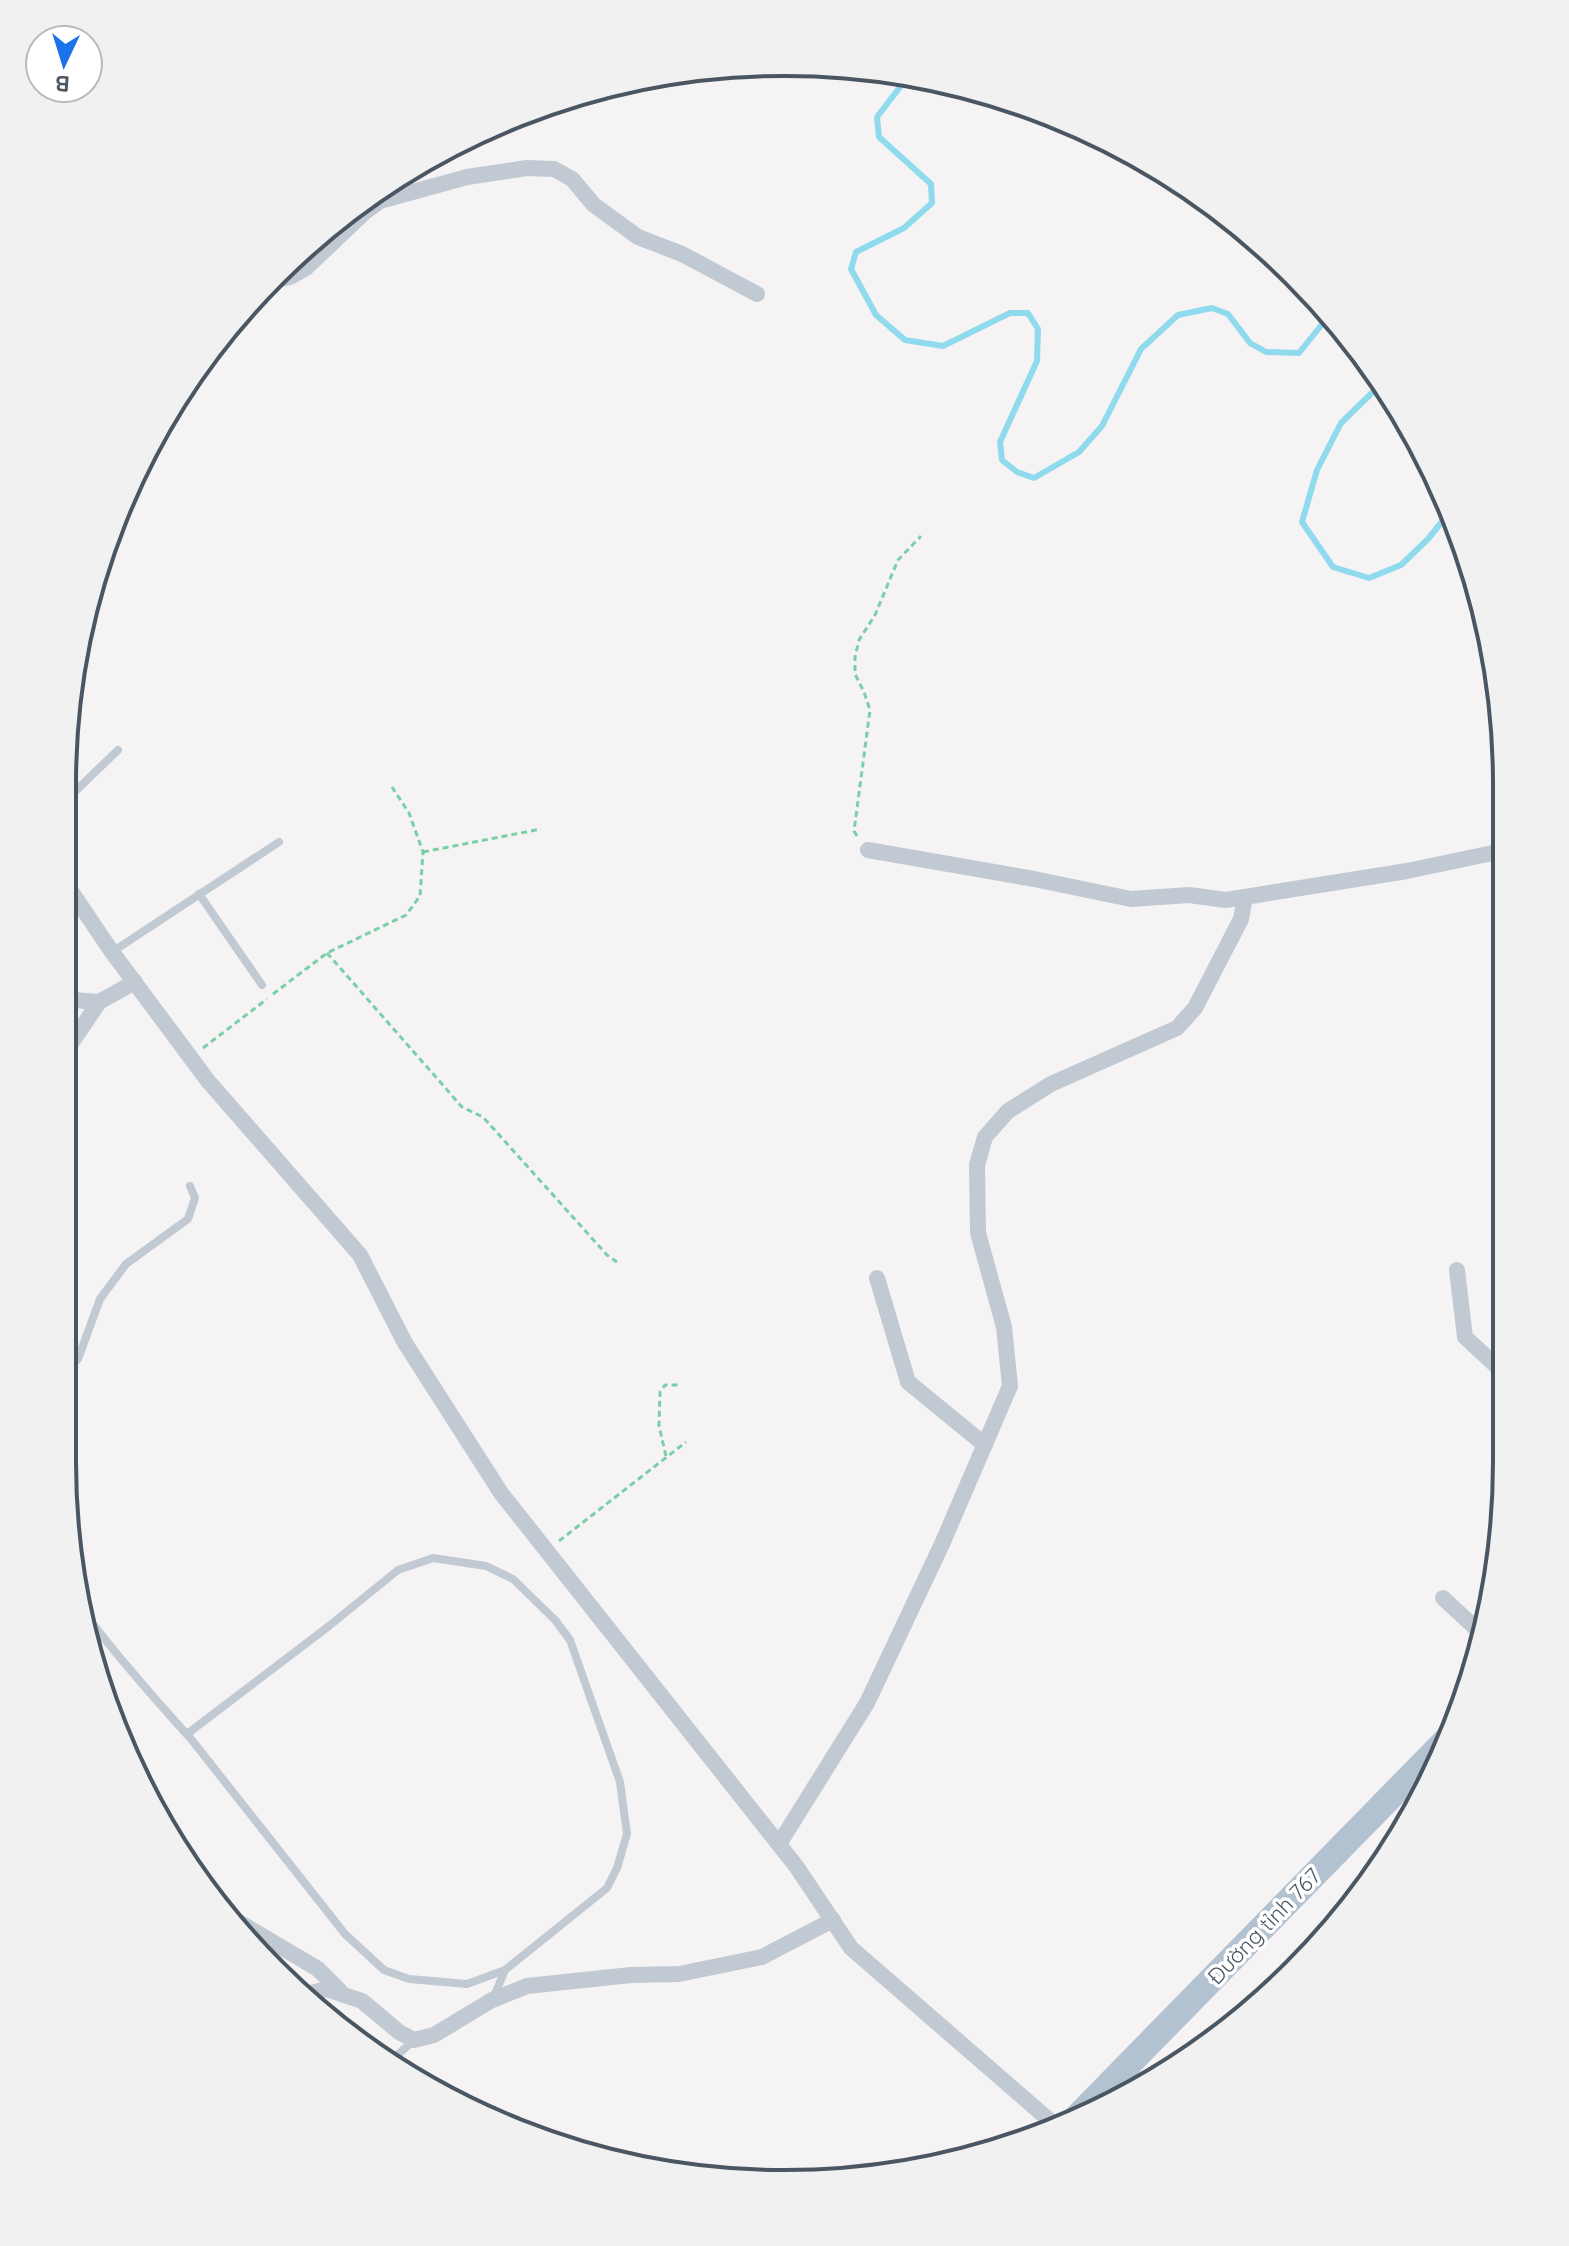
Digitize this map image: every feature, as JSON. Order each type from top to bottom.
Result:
[{"type":"main road","name":"Đường tỉnh 767","points":[[1095,2098],[1427,1760]]},
{"type":"street","points":[[384,200],[467,177],[527,168],[554,169],[572,179],[594,205],[638,237],[682,254],[757,294]]},
{"type":"street","points":[[293,275],[306,268],[359,218]]},
{"type":"street","points":[[868,850],[1131,899],[1189,895],[1226,900],[1407,871],[1493,853]]},
{"type":"street","points":[[779,1844],[867,1703],[942,1544],[1010,1386],[1004,1327],[978,1233],[977,1165],[985,1137],[1008,1111],[1051,1084],[1177,1028],[1195,1008],[1208,983],[1241,919],[1245,897]]},
{"type":"street","points":[[76,899],[208,1081],[360,1255],[405,1343],[501,1493],[779,1844],[851,1948],[1048,2119]]},
{"type":"street","points":[[76,1036],[99,1002],[135,982]]},
{"type":"street","points":[[76,1000],[99,1002]]},
{"type":"street","points":[[1457,1270],[1465,1337],[1493,1363]]},
{"type":"street","points":[[877,1278],[908,1382],[985,1445]]},
{"type":"street","points":[[1443,1598],[1473,1626]]},
{"type":"street","points":[[315,1992],[326,1989],[362,2001],[399,2032],[414,2040],[434,2035],[492,2000],[527,1986],[631,1975],[679,1974],[762,1957],[833,1920]]},
{"type":"street","points":[[254,1931],[318,1969],[344,1995]]},
{"type":"lane","points":[[76,790],[118,750]]},
{"type":"lane","points":[[112,952],[279,842]]},
{"type":"lane","points":[[199,894],[262,985]]},
{"type":"lane","points":[[76,1361],[100,1299],[126,1264],[188,1219],[195,1198],[190,1186]]},
{"type":"lane","points":[[97,1630],[116,1656],[187,1734],[345,1934],[384,1970],[409,1979],[467,1984],[505,1970],[607,1888],[617,1868],[627,1834],[620,1782],[570,1640],[555,1620],[513,1579],[486,1566],[433,1558],[398,1570],[187,1734]]},
{"type":"lane","points":[[492,2000],[505,1970]]},
{"type":"lane","points":[[397,2055],[414,2040]]},
{"type":"path","points":[[868,850],[854,831],[870,710],[855,674],[855,657],[859,640],[875,615],[898,560],[921,536]]},
{"type":"path","points":[[191,1057],[327,953],[406,915],[420,896],[423,852],[409,813],[392,787]]},
{"type":"path","points":[[423,852],[541,829]]},
{"type":"path","points":[[327,953],[462,1107],[483,1117],[607,1255],[617,1262]]},
{"type":"path","points":[[667,1458],[659,1426],[660,1392],[665,1385],[679,1385]]},
{"type":"path","points":[[547,1551],[686,1442]]},
{"type":"waterway","points":[[901,86],[877,117],[879,137],[931,184],[932,203],[904,228],[856,252],[851,269],[876,315],[905,340],[943,346],[1010,313],[1028,313],[1038,329],[1037,361],[1000,442],[1002,460],[1017,472],[1034,478],[1079,452],[1102,426],[1141,349],[1178,315],[1212,308],[1228,314],[1250,343],[1266,352],[1299,353],[1323,324]]},
{"type":"waterway","points":[[1374,391],[1341,423],[1317,470],[1302,522],[1333,567],[1369,578],[1401,565],[1442,522]]}]
